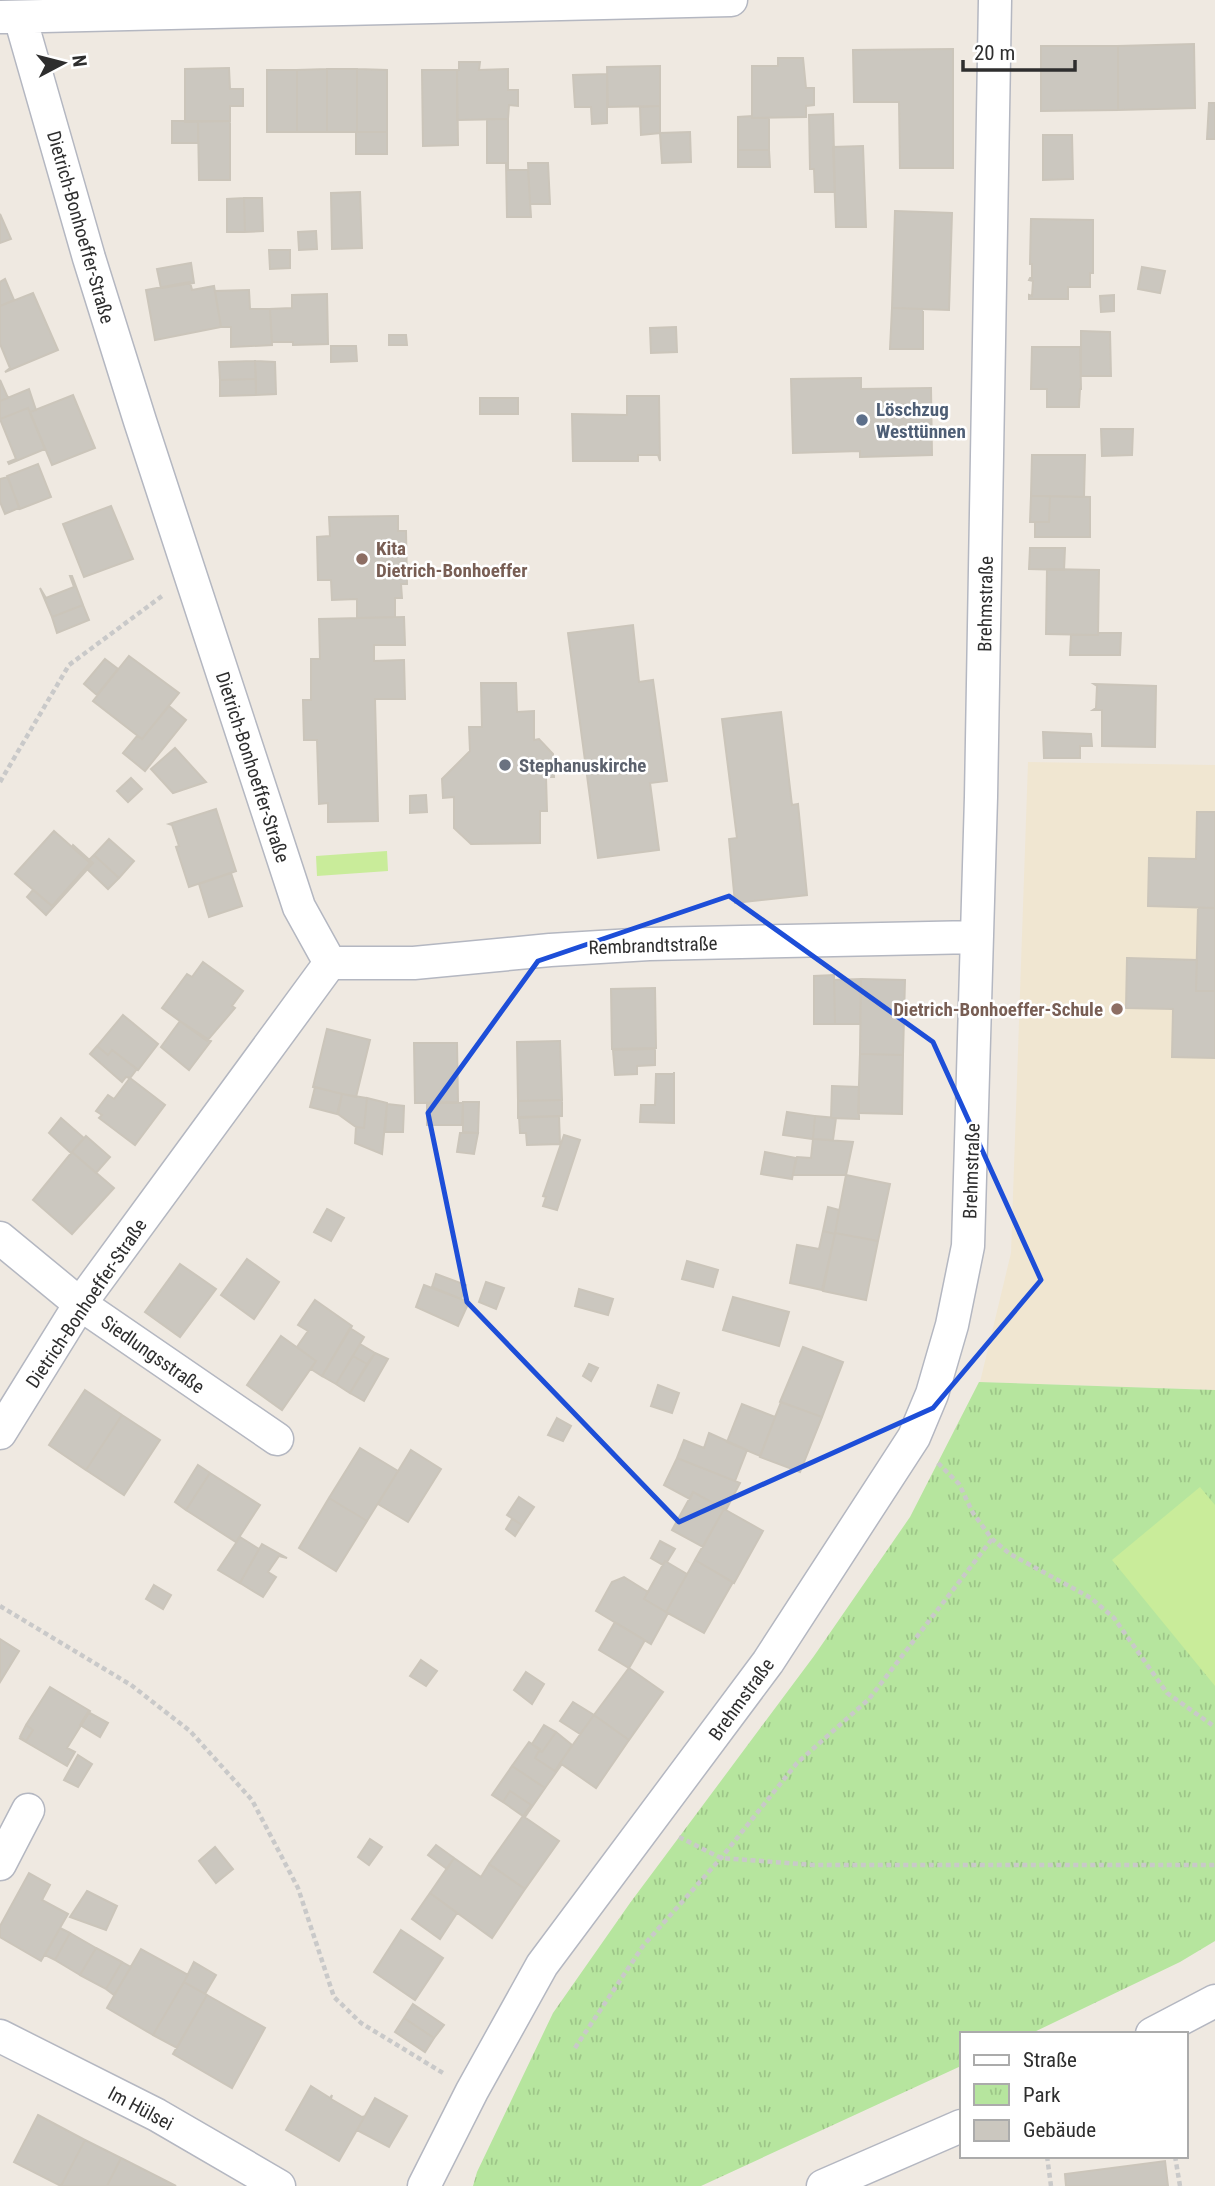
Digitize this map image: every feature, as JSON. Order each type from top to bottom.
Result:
[{"type":"street","points":[[10,17],[170,6],[731,0]]},
{"type":"street","name":"Brehmstraße","points":[[425,2186],[472,2091],[542,1965],[651,1823],[768,1662],[914,1437],[932,1394],[952,1325],[968,1246],[977,937],[995,0]]},
{"type":"street","name":"Dietrich-Bonhoeffer-Straße","points":[[0,1433],[80,1304],[330,963],[299,907],[10,17]]},
{"type":"street","name":"Rembrandtstraße","points":[[330,963],[414,963],[649,944],[977,937]]},
{"type":"street","name":"Siedlungsstraße","points":[[0,1238],[80,1304],[277,1439]]},
{"type":"street","points":[[0,1864],[28,1810]]},
{"type":"street","points":[[1156,2032],[1215,2001]]},
{"type":"street","name":"Im Hülsei","points":[[0,2036],[157,2115],[279,2186]]},
{"type":"street","points":[[822,2186],[960,2126]]},
{"type":"path","points":[[0,782],[69,665],[191,576]]},
{"type":"path","points":[[914,1437],[959,1484],[973,1513],[992,1539],[1010,1554],[1091,1598],[1114,1618],[1167,1693],[1215,1727]]},
{"type":"path","points":[[575,2048],[643,1946],[721,1858],[797,1763],[869,1699],[992,1539]]},
{"type":"path","points":[[0,1606],[131,1685],[190,1731],[252,1800],[298,1888],[334,1997],[361,2023],[472,2091]]},
{"type":"path","points":[[651,1823],[721,1858],[814,1865],[1215,1865]]},
{"type":"path","points":[[1047,2158],[1051,2186]]},
{"type":"path","points":[[1175,2158],[1180,2186]]},
{"type":"highlighted area","points":[[729,896],[933,1042],[1041,1280],[933,1408],[679,1522],[467,1302],[428,1113],[538,961]]},
{"type":"shaded area","name":"Dietrich-Bonhoeffer-Schule","points":[[1028,762],[1215,765],[1215,1390],[980,1382],[1011,1253]]},
{"type":"green space","points":[[387,851],[388,871],[317,876],[316,856]]},
{"type":"green space","points":[[979,1382],[1215,1390],[1215,1941],[1180,1962],[1034,2032],[960,2032],[960,2066],[701,2186],[473,2186],[477,2172],[553,2013],[630,1903],[814,1656],[910,1517]]},
{"type":"green space","points":[[1200,1487],[1215,1505],[1215,1686],[1112,1560]]},
{"type":"building","points":[[1194,44],[1195,108],[1118,110],[1118,46]]},
{"type":"building","points":[[1041,46],[1118,46],[1118,110],[1041,111]]},
{"type":"building","points":[[953,49],[953,168],[900,168],[899,102],[854,102],[853,50]]},
{"type":"building","points":[[778,58],[803,58],[806,88],[814,88],[814,105],[806,106],[806,117],[752,118],[752,66],[778,66]]},
{"type":"building","points":[[459,62],[480,62],[479,70],[508,69],[508,90],[518,90],[518,106],[509,105],[508,119],[457,120]]},
{"type":"building","points":[[660,66],[660,106],[608,107],[607,67]]},
{"type":"building","points":[[229,68],[230,89],[243,89],[243,106],[230,106],[230,121],[185,122],[185,69]]},
{"type":"building","points":[[327,69],[327,132],[297,132],[297,70]]},
{"type":"building","points":[[327,69],[357,69],[357,132],[327,132]]},
{"type":"building","points":[[357,69],[387,70],[387,132],[357,132]]},
{"type":"building","points":[[267,70],[297,70],[297,132],[267,132]]},
{"type":"building","points":[[422,70],[457,70],[458,145],[423,146]]},
{"type":"building","points":[[607,74],[607,123],[592,124],[591,107],[575,107],[573,75]]},
{"type":"building","points":[[1209,103],[1215,103],[1215,139],[1207,139]]},
{"type":"building","points":[[660,106],[660,133],[641,135],[640,107]]},
{"type":"building","points":[[833,114],[835,192],[815,192],[814,169],[810,169],[809,115]]},
{"type":"building","points":[[738,117],[769,118],[769,150],[738,150]]},
{"type":"building","points":[[487,119],[508,119],[508,163],[487,163]]},
{"type":"building","points":[[172,121],[198,121],[198,143],[172,143]]},
{"type":"building","points":[[198,121],[230,121],[230,180],[199,180]]},
{"type":"building","points":[[356,132],[387,132],[387,154],[356,154]]},
{"type":"building","points":[[690,132],[691,162],[662,163],[660,133]]},
{"type":"building","points":[[1043,135],[1072,135],[1073,179],[1043,180]]},
{"type":"building","points":[[863,146],[866,227],[836,227],[833,147]]},
{"type":"building","points":[[738,150],[769,150],[770,167],[738,167]]},
{"type":"building","points":[[506,163],[508,170],[528,170],[531,217],[507,217]]},
{"type":"building","points":[[528,163],[548,163],[550,204],[530,204]]},
{"type":"building","points":[[360,192],[362,248],[332,249],[331,193]]},
{"type":"building","points":[[244,198],[262,198],[263,231],[245,232]]},
{"type":"building","points":[[244,198],[245,232],[227,232],[227,199]]},
{"type":"building","points":[[895,211],[952,213],[949,310],[892,308]]},
{"type":"building","points":[[0,214],[11,239],[0,243]]},
{"type":"building","points":[[1031,219],[1093,220],[1093,273],[1090,273],[1090,287],[1068,287],[1068,299],[1029,299],[1029,295],[1032,296],[1033,281],[1029,280],[1032,278]]},
{"type":"building","points":[[316,231],[317,249],[299,250],[298,232]]},
{"type":"building","points":[[269,250],[290,250],[290,268],[270,269]]},
{"type":"building","points":[[191,263],[194,283],[161,288],[157,269]]},
{"type":"building","points":[[1142,267],[1165,271],[1160,293],[1138,289]]},
{"type":"building","points":[[5,279],[14,300],[0,306],[0,282]]},
{"type":"building","points":[[190,282],[192,290],[214,286],[221,327],[155,340],[146,290]]},
{"type":"building","points":[[249,290],[250,309],[270,309],[272,345],[231,347],[231,327],[221,327],[215,291]]},
{"type":"building","points":[[33,293],[58,350],[5,372],[10,368],[0,344],[0,306]]},
{"type":"building","points":[[327,294],[328,344],[293,345],[293,342],[272,342],[270,309],[292,308],[292,295]]},
{"type":"building","points":[[1114,295],[1114,311],[1101,312],[1100,296]]},
{"type":"building","points":[[892,308],[923,309],[923,349],[890,349]]},
{"type":"building","points":[[676,327],[677,352],[651,353],[650,328]]},
{"type":"building","points":[[1081,331],[1110,332],[1111,376],[1081,376]]},
{"type":"building","points":[[389,335],[406,335],[407,345],[389,345]]},
{"type":"building","points":[[331,346],[356,346],[357,361],[331,362]]},
{"type":"building","points":[[1032,347],[1080,347],[1079,407],[1047,407],[1047,389],[1031,389]]},
{"type":"building","points":[[255,361],[256,379],[220,380],[219,362]]},
{"type":"building","points":[[255,361],[275,362],[276,394],[256,395]]},
{"type":"building","name":"Löschzug Westtünnen","points":[[861,378],[861,389],[931,388],[932,455],[860,457],[860,451],[793,453],[791,379]]},
{"type":"building","points":[[256,379],[256,395],[220,396],[220,380]]},
{"type":"building","points":[[0,380],[8,398],[0,401]]},
{"type":"building","points":[[29,389],[36,410],[30,412],[28,408],[0,419],[0,401]]},
{"type":"building","points":[[73,395],[95,448],[52,465],[30,412]]},
{"type":"building","points":[[627,396],[659,396],[660,461],[658,455],[638,455],[638,461],[573,461],[572,414],[627,415]]},
{"type":"building","points":[[480,398],[518,398],[518,414],[480,414]]},
{"type":"building","points":[[28,408],[45,449],[9,464],[8,462],[16,459],[0,419]]},
{"type":"building","points":[[1101,429],[1133,429],[1132,455],[1102,456]]},
{"type":"building","points":[[1032,455],[1085,455],[1084,497],[1031,496]]},
{"type":"building","points":[[38,464],[51,497],[20,509],[7,476]]},
{"type":"building","points":[[8,477],[19,508],[5,514],[0,502],[0,479]]},
{"type":"building","points":[[1031,496],[1050,496],[1049,522],[1030,522]]},
{"type":"building","points":[[1050,496],[1090,497],[1090,537],[1035,537],[1035,522],[1049,522]]},
{"type":"building","points":[[111,506],[133,559],[84,577],[63,524]]},
{"type":"building","name":"Kita Dietrich-Bonhoeffer","points":[[398,516],[398,531],[406,531],[407,584],[401,584],[402,598],[395,598],[395,617],[357,618],[357,599],[332,600],[331,580],[318,580],[317,537],[330,536],[329,517]]},
{"type":"building","points":[[1030,548],[1065,548],[1064,570],[1029,569]]},
{"type":"building","points":[[1047,569],[1099,570],[1098,635],[1046,634]]},
{"type":"building","points":[[70,576],[83,605],[52,617],[40,588],[46,598],[74,587]]},
{"type":"building","points":[[83,605],[89,620],[57,633],[52,617]]},
{"type":"building","points":[[404,617],[405,645],[374,645],[374,661],[404,660],[405,699],[375,699],[378,821],[328,822],[328,803],[319,804],[317,740],[304,740],[303,700],[311,700],[311,659],[320,659],[319,619]]},
{"type":"building","points":[[633,625],[639,682],[653,680],[667,781],[650,783],[659,850],[598,858],[568,633]]},
{"type":"building","points":[[1121,633],[1120,655],[1070,655],[1071,635]]},
{"type":"building","points":[[129,656],[179,693],[142,739],[93,701]]},
{"type":"building","points":[[105,659],[118,669],[97,695],[84,684]]},
{"type":"building","name":"Stephanuskirche","points":[[481,683],[516,683],[517,712],[534,711],[534,740],[539,739],[553,754],[554,777],[546,777],[547,811],[540,811],[540,843],[471,844],[454,828],[454,797],[443,798],[442,779],[470,751],[469,727],[482,727]]},
{"type":"building","points":[[1094,684],[1156,686],[1155,747],[1102,746],[1102,710],[1093,710],[1096,708],[1097,686]]},
{"type":"building","points":[[169,706],[186,720],[145,771],[123,753],[137,736],[142,739]]},
{"type":"building","points":[[781,712],[792,805],[798,804],[807,895],[735,903],[729,839],[737,838],[722,719]]},
{"type":"building","points":[[1043,732],[1091,734],[1092,746],[1080,746],[1080,758],[1044,758]]},
{"type":"building","points":[[175,748],[206,782],[173,793],[151,769]]},
{"type":"building","points":[[131,778],[142,789],[128,802],[117,791]]},
{"type":"building","points":[[426,795],[427,812],[410,813],[410,796]]},
{"type":"building","points":[[216,809],[236,871],[189,887],[176,847],[179,846],[172,825],[169,824]]},
{"type":"building","points":[[1197,812],[1215,812],[1215,908],[1148,906],[1149,858],[1196,859]]},
{"type":"building","points":[[54,831],[90,863],[52,906],[15,874]]},
{"type":"building","points":[[109,839],[134,861],[119,878],[94,855]]},
{"type":"building","points":[[73,845],[93,863],[46,915],[27,897],[33,890],[52,906],[90,863],[72,847]]},
{"type":"building","points":[[94,855],[119,878],[108,889],[87,869],[93,863],[89,860]]},
{"type":"building","points":[[231,873],[242,906],[209,917],[199,884]]},
{"type":"building","points":[[1198,908],[1215,908],[1215,991],[1196,991]]},
{"type":"building","points":[[1127,958],[1197,960],[1196,991],[1215,991],[1215,1058],[1172,1057],[1173,1009],[1126,1008]]},
{"type":"building","points":[[203,962],[243,991],[232,1006],[235,1008],[207,1041],[162,1008],[187,974],[192,977]]},
{"type":"building","points":[[834,975],[835,1024],[814,1024],[814,976]]},
{"type":"building","points":[[861,979],[860,1024],[835,1024],[834,980]]},
{"type":"building","points":[[861,979],[905,980],[903,1055],[860,1054]]},
{"type":"building","points":[[655,988],[656,1048],[612,1049],[611,989]]},
{"type":"building","points":[[123,1015],[158,1044],[138,1070],[112,1050],[108,1055],[97,1046]]},
{"type":"building","points":[[180,1021],[211,1041],[189,1070],[161,1047]]},
{"type":"building","points":[[327,1029],[370,1040],[356,1097],[313,1087]]},
{"type":"building","points":[[560,1041],[562,1100],[518,1101],[517,1042]]},
{"type":"building","points":[[414,1043],[457,1043],[458,1102],[415,1103]]},
{"type":"building","points":[[97,1046],[108,1055],[112,1050],[137,1069],[130,1078],[126,1077],[122,1082],[90,1054]]},
{"type":"building","points":[[655,1049],[655,1065],[637,1066],[637,1074],[615,1075],[613,1050]]},
{"type":"building","points":[[860,1054],[903,1055],[902,1114],[858,1113]]},
{"type":"building","points":[[656,1074],[674,1074],[674,1123],[640,1122],[641,1105],[655,1105]]},
{"type":"building","points":[[130,1078],[165,1105],[135,1145],[99,1118],[102,1115],[96,1111],[108,1095],[114,1099]]},
{"type":"building","points":[[832,1086],[859,1087],[859,1119],[831,1118]]},
{"type":"building","points":[[315,1087],[342,1094],[337,1114],[310,1107]]},
{"type":"building","points":[[342,1094],[367,1098],[364,1128],[356,1127],[338,1114]]},
{"type":"building","points":[[367,1098],[387,1103],[382,1154],[355,1143],[356,1127],[364,1128]]},
{"type":"building","points":[[562,1100],[562,1116],[518,1118],[518,1101]]},
{"type":"building","points":[[463,1102],[479,1102],[478,1133],[463,1132]]},
{"type":"building","points":[[427,1103],[463,1103],[462,1125],[427,1125]]},
{"type":"building","points":[[387,1104],[404,1106],[403,1132],[385,1132]]},
{"type":"building","points":[[787,1112],[815,1116],[813,1139],[783,1135]]},
{"type":"building","points":[[559,1116],[560,1144],[527,1145],[526,1133],[520,1133],[519,1117]]},
{"type":"building","points":[[815,1116],[836,1118],[833,1140],[813,1139]]},
{"type":"building","points":[[61,1118],[84,1138],[71,1153],[49,1133]]},
{"type":"building","points":[[460,1133],[478,1133],[474,1154],[457,1152]]},
{"type":"building","points":[[564,1135],[580,1140],[557,1210],[543,1206],[546,1197],[543,1196]]},
{"type":"building","points":[[86,1136],[110,1157],[96,1173],[72,1152]]},
{"type":"building","points":[[813,1139],[853,1142],[846,1175],[793,1175],[797,1157],[811,1158]]},
{"type":"building","points":[[72,1152],[114,1188],[72,1234],[33,1200]]},
{"type":"building","points":[[765,1152],[796,1158],[792,1179],[761,1174]]},
{"type":"building","points":[[846,1175],[890,1184],[878,1241],[835,1233]]},
{"type":"building","points":[[828,1207],[839,1210],[835,1234],[823,1231]]},
{"type":"building","points":[[327,1209],[344,1218],[331,1241],[314,1232]]},
{"type":"building","points":[[823,1231],[835,1234],[822,1290],[790,1283],[797,1245],[819,1249]]},
{"type":"building","points":[[835,1233],[878,1241],[866,1300],[823,1291]]},
{"type":"building","points":[[247,1259],[279,1282],[254,1319],[221,1295]]},
{"type":"building","points":[[687,1261],[718,1270],[713,1287],[682,1279]]},
{"type":"building","points":[[180,1264],[216,1289],[180,1337],[145,1312]]},
{"type":"building","points":[[436,1274],[466,1285],[461,1299],[432,1287]]},
{"type":"building","points":[[486,1282],[504,1288],[496,1309],[479,1302]]},
{"type":"building","points":[[424,1285],[469,1302],[458,1326],[416,1307]]},
{"type":"building","points":[[579,1289],[613,1299],[608,1315],[575,1306]]},
{"type":"building","points":[[733,1297],[789,1312],[779,1346],[723,1330]]},
{"type":"building","points":[[315,1300],[352,1326],[322,1376],[311,1369],[316,1361],[297,1347],[308,1331],[298,1325]]},
{"type":"building","points":[[350,1328],[364,1337],[336,1384],[322,1376]]},
{"type":"building","points":[[281,1336],[316,1361],[282,1410],[247,1385]]},
{"type":"building","points":[[360,1344],[375,1353],[367,1364],[353,1356]]},
{"type":"building","points":[[803,1347],[843,1362],[822,1417],[780,1402]]},
{"type":"building","points":[[375,1353],[388,1359],[364,1401],[350,1393]]},
{"type":"building","points":[[353,1356],[367,1364],[350,1393],[336,1384]]},
{"type":"building","points":[[589,1364],[598,1368],[591,1381],[583,1376]]},
{"type":"building","points":[[658,1385],[679,1393],[672,1413],[651,1406]]},
{"type":"building","points":[[85,1390],[122,1415],[86,1470],[49,1445]]},
{"type":"building","points":[[781,1402],[822,1417],[800,1472],[760,1457]]},
{"type":"building","points":[[781,1402],[760,1456],[727,1442],[742,1404],[775,1417]]},
{"type":"building","points":[[122,1415],[160,1440],[124,1495],[86,1470]]},
{"type":"building","points":[[557,1418],[571,1426],[563,1441],[548,1435]]},
{"type":"building","points":[[709,1433],[747,1450],[735,1481],[677,1458],[684,1440],[704,1448]]},
{"type":"building","points":[[360,1448],[398,1471],[367,1521],[329,1498]]},
{"type":"building","points":[[411,1450],[441,1469],[408,1522],[378,1504]]},
{"type":"building","points":[[677,1458],[740,1483],[726,1510],[693,1492],[690,1499],[664,1485]]},
{"type":"building","points":[[198,1465],[210,1473],[186,1510],[175,1502]]},
{"type":"building","points":[[210,1473],[260,1505],[236,1542],[186,1510]]},
{"type":"building","points":[[693,1492],[724,1509],[703,1547],[672,1530]]},
{"type":"building","points":[[519,1497],[534,1507],[522,1525],[507,1515]]},
{"type":"building","points":[[329,1498],[367,1521],[336,1571],[299,1548]]},
{"type":"building","points":[[724,1509],[763,1531],[734,1583],[695,1560]]},
{"type":"building","points":[[512,1519],[522,1525],[515,1536],[506,1529]]},
{"type":"building","points":[[240,1537],[259,1549],[240,1583],[218,1570]]},
{"type":"building","points":[[660,1541],[675,1549],[663,1565],[651,1558]]},
{"type":"building","points":[[262,1544],[287,1558],[279,1556],[268,1572],[276,1577],[263,1597],[240,1583]]},
{"type":"building","points":[[695,1560],[733,1582],[704,1633],[666,1612]]},
{"type":"building","points":[[665,1561],[687,1574],[666,1612],[644,1599]]},
{"type":"building","points":[[624,1577],[648,1592],[644,1599],[668,1613],[651,1644],[596,1611],[612,1582]]},
{"type":"building","points":[[154,1585],[171,1595],[163,1609],[146,1599]]},
{"type":"building","points":[[615,1622],[645,1640],[629,1668],[599,1650]]},
{"type":"building","points":[[0,1639],[19,1651],[0,1682]]},
{"type":"building","points":[[421,1660],[437,1671],[426,1686],[410,1676]]},
{"type":"building","points":[[629,1668],[663,1692],[629,1740],[594,1715]]},
{"type":"building","points":[[526,1672],[544,1684],[532,1704],[514,1690]]},
{"type":"building","points":[[50,1687],[90,1711],[67,1748],[75,1752],[67,1766],[19,1738],[26,1741],[33,1730],[26,1725]]},
{"type":"building","points":[[573,1702],[594,1715],[580,1734],[560,1721]]},
{"type":"building","points":[[88,1712],[108,1723],[100,1737],[80,1725]]},
{"type":"building","points":[[594,1715],[629,1740],[596,1788],[560,1763]]},
{"type":"building","points":[[26,1725],[33,1730],[26,1741],[20,1737]]},
{"type":"building","points":[[544,1725],[556,1732],[542,1752],[532,1744]]},
{"type":"building","points":[[556,1732],[572,1745],[555,1771],[535,1758]]},
{"type":"building","points":[[529,1742],[540,1749],[535,1758],[555,1771],[562,1764],[545,1788],[512,1766]]},
{"type":"building","points":[[78,1755],[92,1764],[78,1787],[64,1780]]},
{"type":"building","points":[[512,1766],[545,1788],[525,1817],[531,1805],[510,1791],[503,1802],[492,1795]]},
{"type":"building","points":[[510,1791],[531,1805],[523,1816],[503,1802]]},
{"type":"building","points":[[523,1816],[559,1841],[525,1889],[489,1864]]},
{"type":"building","points":[[370,1839],[382,1847],[369,1865],[358,1857]]},
{"type":"building","points":[[436,1845],[454,1858],[447,1869],[428,1855]]},
{"type":"building","points":[[215,1847],[233,1869],[216,1883],[199,1861]]},
{"type":"building","points":[[454,1858],[481,1877],[489,1864],[525,1889],[492,1938],[430,1893]]},
{"type":"building","points":[[29,1873],[50,1885],[42,1900],[68,1914],[41,1961],[0,1937],[0,1926]]},
{"type":"building","points":[[87,1891],[117,1906],[106,1930],[70,1917]]},
{"type":"building","points":[[430,1893],[457,1913],[440,1939],[412,1919]]},
{"type":"building","points":[[60,1928],[70,1933],[55,1960],[45,1955]]},
{"type":"building","points":[[401,1930],[443,1958],[415,2000],[374,1972]]},
{"type":"building","points":[[70,1933],[96,1948],[80,1975],[55,1960]]},
{"type":"building","points":[[96,1948],[122,1962],[106,1989],[80,1975]]},
{"type":"building","points":[[141,1949],[188,1975],[153,2035],[107,2008]]},
{"type":"building","points":[[122,1962],[131,1967],[114,1995],[106,1989]]},
{"type":"building","points":[[194,1962],[216,1975],[205,1994],[184,1982]]},
{"type":"building","points":[[184,1982],[207,1995],[177,2048],[153,2035]]},
{"type":"building","points":[[207,1995],[265,2028],[232,2088],[173,2054]]},
{"type":"building","points":[[413,2004],[444,2025],[434,2038],[404,2018]]},
{"type":"building","points":[[404,2018],[434,2038],[425,2052],[395,2032]]},
{"type":"building","points":[[311,2086],[330,2098],[332,2095],[331,2099],[362,2117],[365,2116],[339,2161],[286,2130]]},
{"type":"building","points":[[375,2098],[407,2116],[389,2147],[357,2130]]},
{"type":"building","points":[[38,2115],[85,2140],[61,2186],[14,2162]]},
{"type":"building","points":[[85,2140],[121,2158],[107,2186],[61,2186]]},
{"type":"building","points":[[121,2158],[176,2186],[107,2186]]},
{"type":"building","points":[[1165,2161],[1168,2186],[1066,2186],[1065,2174]]},
{"type":"place","name":"Löschzug Westtünnen","points":[[862,420]]},
{"type":"place","name":"Kita Dietrich-Bonhoeffer","points":[[362,559]]},
{"type":"place","name":"Stephanuskirche","points":[[505,765]]},
{"type":"place","name":"Dietrich-Bonhoeffer-Schule","points":[[1117,1009]]}]
